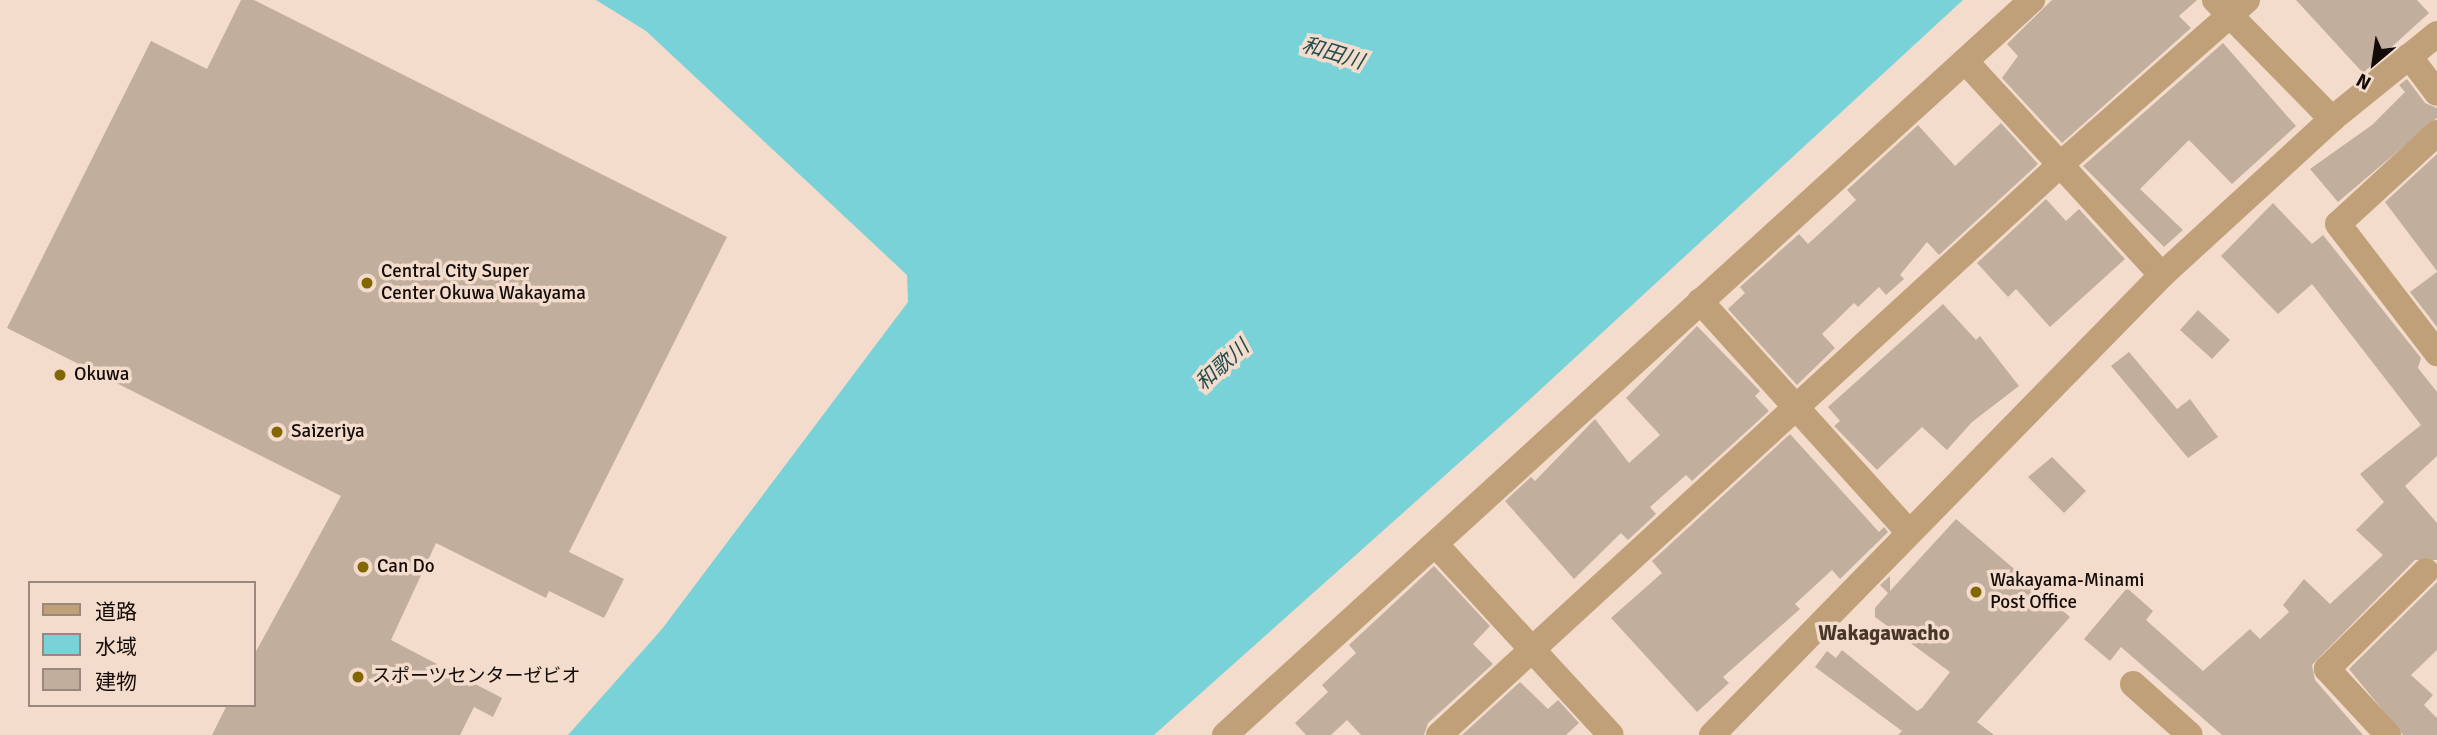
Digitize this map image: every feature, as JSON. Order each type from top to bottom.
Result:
[{"type":"street","points":[[1225,735],[2032,0]]},
{"type":"street","points":[[1439,735],[2061,164],[2230,5],[2332,119]]},
{"type":"street","points":[[1712,735],[2162,275],[2332,119],[2437,34]]},
{"type":"street","points":[[2409,56],[2437,93]]},
{"type":"street","points":[[1965,61],[2162,275]]},
{"type":"street","points":[[2437,133],[2338,225],[2437,353]]},
{"type":"street","points":[[1700,301],[1909,532]]},
{"type":"street","points":[[1436,545],[1611,735]]},
{"type":"street","points":[[2388,735],[2327,669],[2426,571]]},
{"type":"street","points":[[2133,684],[2190,735]]},
{"type":"water","points":[[596,0],[1963,0],[1515,413],[1154,735],[568,735],[662,629],[908,302],[907,275],[646,31]]},
{"type":"building","name":"Central City Super Center Okuwa Wakayama","points":[[241,0],[254,0],[727,237],[569,552],[624,579],[604,618],[549,591],[546,598],[436,543],[391,640],[502,698],[493,717],[474,707],[460,735],[212,735],[226,707],[256,707],[256,651],[341,496],[7,328],[151,41],[207,69]]},
{"type":"building","points":[[2052,0],[2197,0],[2179,16],[2191,28],[2062,143],[2002,78],[2018,56],[2007,44]]},
{"type":"building","points":[[2296,0],[2417,0],[2429,13],[2363,73]]},
{"type":"building","points":[[2223,43],[2296,126],[2232,184],[2189,140],[2140,189],[2183,230],[2164,247],[2083,166]]},
{"type":"building","points":[[2407,79],[2425,103],[2437,108],[2437,118],[2338,202],[2310,169],[2372,125],[2405,92],[2399,85]]},
{"type":"building","points":[[2001,123],[2038,164],[1939,255],[1927,242],[1900,275],[1904,279],[1886,295],[1879,287],[1858,307],[1854,303],[1822,334],[1835,348],[1797,385],[1728,309],[1745,293],[1740,287],[1799,234],[1808,244],[1856,200],[1847,190],[1918,125],[1955,166]]},
{"type":"building","points":[[2437,154],[2437,271],[2385,202]]},
{"type":"building","points":[[2046,199],[2066,221],[2079,209],[2125,259],[2050,327],[2016,289],[2008,297],[1977,263]]},
{"type":"building","points":[[2273,203],[2312,244],[2323,235],[2421,358],[2418,368],[2437,392],[2437,456],[2405,486],[2437,523],[2437,560],[2415,560],[2312,665],[2315,680],[2363,735],[2222,735],[2121,647],[2110,661],[2084,639],[2127,588],[2153,611],[2146,620],[2203,671],[2250,629],[2260,639],[2289,612],[2283,605],[2304,579],[2330,604],[2383,555],[2356,530],[2384,502],[2360,474],[2421,425],[2312,284],[2278,314],[2221,256]]},
{"type":"building","points":[[2437,272],[2437,327],[2410,292]]},
{"type":"building","points":[[1943,304],[1976,340],[1980,336],[2019,386],[1972,422],[1947,450],[1922,427],[1877,470],[1834,426],[1840,421],[1828,407]]},
{"type":"building","points":[[2198,310],[2230,340],[2212,359],[2180,330]]},
{"type":"building","points":[[1697,326],[1760,391],[1755,396],[1769,411],[1692,481],[1686,475],[1650,507],[1656,514],[1628,540],[1621,533],[1574,579],[1505,501],[1531,477],[1535,481],[1595,419],[1629,463],[1660,435],[1626,398]]},
{"type":"building","points":[[2129,352],[2177,409],[2190,399],[2218,437],[2188,458],[2111,366]]},
{"type":"building","points":[[1790,434],[1879,532],[1884,527],[1888,532],[1840,579],[1832,570],[1795,604],[1800,609],[1723,677],[1729,683],[1697,712],[1611,618],[1662,573],[1652,561]]},
{"type":"building","points":[[2052,457],[2086,491],[2064,513],[2028,477]]},
{"type":"building","points":[[1956,519],[2070,617],[1977,722],[1994,735],[1898,735],[1902,731],[1815,667],[1827,651],[1836,658],[1842,650],[1917,711],[1922,708],[1950,672],[1875,617],[1875,608],[1888,593],[1880,585],[1890,576],[1890,591]]},
{"type":"building","points":[[1434,566],[1490,626],[1473,644],[1493,664],[1428,723],[1424,735],[1361,735],[1347,720],[1331,735],[1306,735],[1295,723],[1328,692],[1322,685],[1356,653],[1349,645]]},
{"type":"building","points":[[2437,582],[2437,650],[2411,675],[2433,695],[2424,705],[2437,718],[2437,735],[2403,735],[2349,669]]},
{"type":"building","points":[[1520,682],[1548,709],[1558,700],[1579,723],[1566,735],[1462,735]]},
{"type":"place","name":"Central City Super Center Okuwa Wakayama","points":[[367,283]]},
{"type":"place","name":"Okuwa","points":[[60,375]]},
{"type":"place","name":"Saizeriya","points":[[277,432]]},
{"type":"place","name":"Can Do","points":[[363,567]]},
{"type":"place","name":"Wakayama-Minami Post Office","points":[[1976,592]]},
{"type":"place","name":"スポーツセンターゼビオ","points":[[358,677]]},
{"type":"district","name":"Wakagawacho","points":[[1884,633]]},
{"type":"water label","name":"和田川","points":[[1333,53]]},
{"type":"water label","name":"和歌川","points":[[1222,365]]}]
